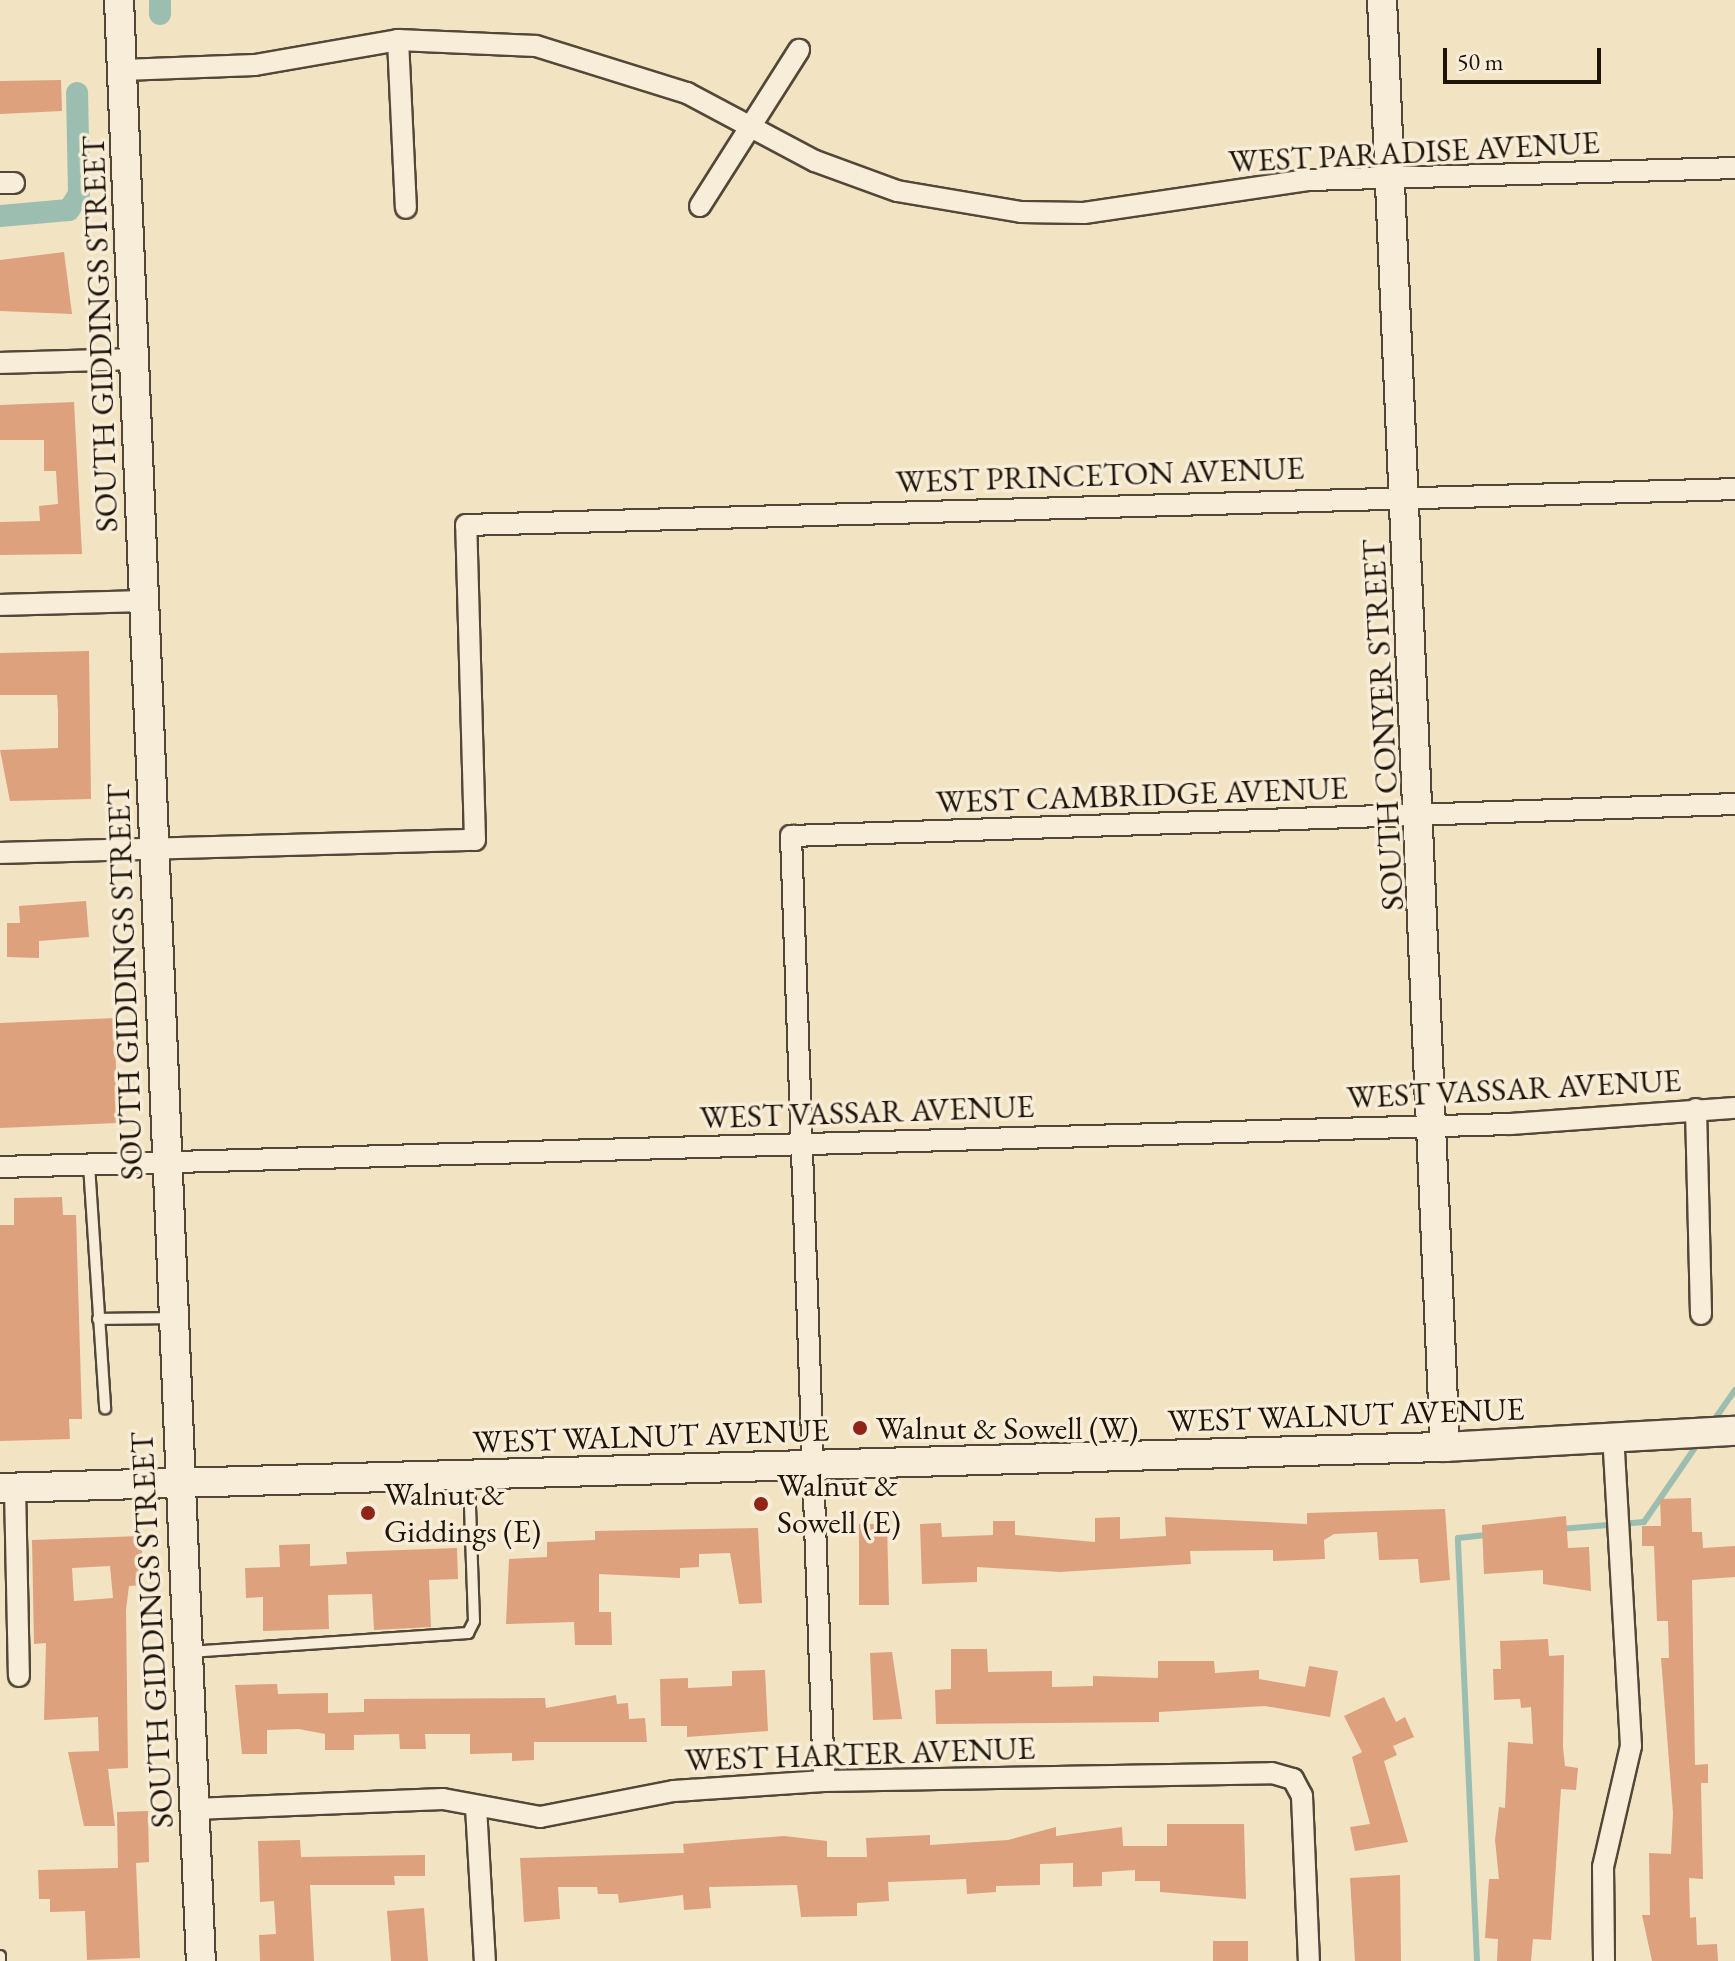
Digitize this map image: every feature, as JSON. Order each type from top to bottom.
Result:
[{"type":"street","name":"SOUTH GIDDINGS STREET","points":[[119,0],[136,359],[165,1163],[201,1961]]},
{"type":"street","name":"SOUTH CONYER STREET","points":[[1382,0],[1423,815],[1445,1447]]},
{"type":"street","name":"WEST PARADISE AVENUE","points":[[123,70],[255,65],[398,40],[493,42],[597,61],[687,93],[751,127],[897,191],[1021,212],[1084,213],[1308,180],[1735,168]]},
{"type":"street","points":[[398,40],[406,208]]},
{"type":"street","points":[[700,206],[799,50]]},
{"type":"street","points":[[0,363],[136,359]]},
{"type":"street","name":"WEST PRINCETON AVENUE","points":[[155,848],[475,840],[466,525],[1735,489]]},
{"type":"street","points":[[0,605],[144,601]]},
{"type":"street","name":"WEST CAMBRIDGE AVENUE","points":[[800,1143],[791,836],[1735,804]]},
{"type":"street","points":[[0,853],[155,848]]},
{"type":"street","name":"WEST VASSAR AVENUE","points":[[0,1167],[1433,1127],[1735,1108]]},
{"type":"street","points":[[1696,1109],[1701,1314]]},
{"type":"street","points":[[800,1143],[824,1781]]},
{"type":"street","name":"WEST WALNUT AVENUE","points":[[8,1488],[1445,1447],[1735,1431]]},
{"type":"street","points":[[1604,1961],[1603,1867],[1631,1746],[1613,1437]]},
{"type":"street","points":[[8,1488],[19,1676]]},
{"type":"street","name":"WEST HARTER AVENUE","points":[[194,1809],[443,1799],[540,1817],[674,1791],[824,1781],[1272,1773],[1293,1779],[1302,1796],[1309,1961]]},
{"type":"street","points":[[476,1807],[485,1961]]},
{"type":"lane","points":[[89,1165],[105,1408]]},
{"type":"lane","points":[[98,1319],[172,1318]]},
{"type":"lane","points":[[187,1652],[468,1633],[474,1621],[469,1475]]},
{"type":"building","points":[[61,80],[62,111],[0,114],[0,81]]},
{"type":"building","points":[[64,252],[72,314],[0,311],[0,260]]},
{"type":"building","points":[[74,402],[82,554],[0,555],[0,522],[40,521],[39,506],[58,504],[56,471],[44,471],[44,440],[0,440],[0,405]]},
{"type":"building","points":[[89,651],[91,799],[10,801],[0,750],[58,748],[57,695],[0,695],[0,653]]},
{"type":"building","points":[[86,901],[89,937],[39,941],[39,958],[7,957],[7,923],[20,923],[19,906]]},
{"type":"building","points":[[115,1018],[117,1123],[0,1128],[0,1023]]},
{"type":"building","points":[[62,1197],[63,1215],[76,1215],[82,1419],[69,1419],[70,1439],[0,1441],[0,1225],[14,1225],[14,1198]]},
{"type":"building","points":[[1691,1498],[1692,1532],[1702,1532],[1703,1548],[1735,1546],[1735,1577],[1692,1580],[1695,1765],[1708,1764],[1708,1783],[1701,1783],[1703,1879],[1689,1878],[1690,1918],[1696,1917],[1697,1945],[1717,1944],[1718,1961],[1652,1961],[1642,1915],[1650,1915],[1649,1853],[1671,1854],[1673,1813],[1661,1658],[1669,1658],[1668,1621],[1657,1621],[1654,1546],[1642,1546],[1642,1526],[1661,1526],[1660,1499]]},
{"type":"building","points":[[1445,1509],[1450,1580],[1420,1583],[1418,1559],[1379,1560],[1377,1532],[1334,1534],[1324,1540],[1325,1559],[1273,1561],[1273,1550],[1190,1551],[1191,1564],[1060,1572],[977,1567],[977,1582],[922,1584],[920,1524],[941,1523],[942,1537],[993,1535],[993,1521],[1015,1521],[1015,1535],[1095,1542],[1095,1518],[1120,1517],[1120,1539],[1166,1536],[1165,1517],[1307,1524],[1307,1513]]},
{"type":"building","points":[[1566,1516],[1568,1548],[1589,1547],[1591,1591],[1543,1584],[1543,1570],[1484,1574],[1482,1525]]},
{"type":"building","points":[[859,1524],[887,1524],[889,1605],[859,1605]]},
{"type":"building","points":[[758,1528],[762,1603],[739,1604],[730,1553],[699,1554],[699,1567],[680,1568],[680,1578],[599,1574],[599,1612],[611,1612],[612,1645],[575,1645],[574,1622],[506,1624],[509,1559],[547,1557],[547,1542],[595,1540],[595,1531]]},
{"type":"building","points":[[141,1536],[144,1585],[129,1586],[126,1610],[128,1768],[108,1769],[115,1826],[84,1826],[68,1752],[99,1751],[98,1717],[44,1720],[46,1643],[34,1644],[32,1540]],"holes":[[[110,1566],[113,1598],[74,1601],[72,1568]]]},
{"type":"building","points":[[310,1544],[310,1566],[347,1564],[346,1552],[457,1548],[458,1579],[429,1580],[431,1627],[374,1630],[372,1594],[328,1595],[329,1629],[263,1631],[263,1597],[246,1598],[245,1568],[280,1567],[279,1545]]},
{"type":"building","points":[[1548,1639],[1549,1656],[1564,1655],[1563,1747],[1565,1766],[1578,1768],[1576,1790],[1561,1789],[1551,1940],[1533,1939],[1531,1961],[1497,1961],[1498,1939],[1485,1938],[1489,1879],[1499,1879],[1495,1840],[1499,1807],[1505,1808],[1508,1742],[1533,1744],[1531,1707],[1521,1708],[1520,1699],[1494,1700],[1493,1669],[1501,1669],[1500,1641]]},
{"type":"building","points":[[951,1649],[987,1649],[988,1672],[1052,1671],[1052,1687],[1093,1686],[1093,1676],[1158,1678],[1158,1661],[1214,1661],[1215,1673],[1259,1670],[1259,1679],[1305,1687],[1309,1666],[1338,1671],[1330,1717],[1265,1706],[1159,1712],[1159,1722],[936,1724],[935,1690],[951,1689]]},
{"type":"building","points":[[892,1652],[902,1719],[873,1720],[870,1653]]},
{"type":"building","points":[[765,1670],[768,1731],[687,1737],[687,1726],[661,1726],[660,1679],[688,1678],[688,1688],[732,1686],[732,1671]]},
{"type":"building","points":[[277,1684],[278,1694],[328,1693],[328,1713],[364,1712],[364,1699],[545,1698],[546,1708],[616,1695],[617,1704],[628,1703],[629,1719],[645,1718],[647,1742],[534,1742],[534,1760],[512,1761],[512,1753],[470,1754],[470,1734],[425,1734],[426,1749],[400,1749],[399,1734],[354,1735],[354,1750],[325,1750],[325,1734],[299,1729],[267,1730],[267,1754],[242,1754],[235,1685]]},
{"type":"building","points":[[1384,1697],[1396,1722],[1405,1717],[1414,1737],[1393,1746],[1397,1755],[1384,1761],[1408,1842],[1355,1851],[1350,1827],[1370,1824],[1352,1757],[1362,1752],[1344,1716]]},
{"type":"building","points":[[148,1811],[149,1862],[136,1863],[140,1958],[87,1960],[85,1911],[50,1912],[50,1899],[39,1899],[38,1870],[118,1868],[117,1812]]},
{"type":"building","points":[[1167,1824],[1244,1824],[1246,1899],[1160,1892],[1160,1881],[1135,1881],[1135,1870],[1102,1872],[1102,1886],[1073,1887],[1073,1863],[1040,1864],[1040,1885],[996,1886],[996,1892],[967,1894],[966,1879],[888,1882],[889,1901],[857,1903],[857,1916],[801,1917],[797,1885],[709,1887],[711,1908],[684,1910],[683,1895],[619,1903],[618,1894],[598,1894],[597,1887],[558,1887],[560,1919],[524,1922],[520,1858],[684,1853],[683,1844],[784,1836],[827,1841],[827,1857],[867,1857],[866,1838],[930,1835],[930,1845],[1008,1840],[1056,1827],[1056,1836],[1122,1827],[1123,1846],[1167,1846]]},
{"type":"building","points":[[300,1840],[301,1857],[425,1855],[425,1876],[394,1876],[395,1885],[310,1885],[314,1961],[260,1961],[259,1935],[276,1934],[274,1901],[260,1902],[258,1841]]},
{"type":"building","points":[[1400,1875],[1401,1961],[1355,1961],[1350,1878]]},
{"type":"building","points":[[424,1908],[428,1961],[391,1961],[387,1911]]},
{"type":"building","points":[[1213,1941],[1248,1941],[1248,1961],[1213,1961]]},
{"type":"waterway","points":[[160,0],[160,14]]},
{"type":"waterway","points":[[0,216],[69,210],[79,194],[77,93]]},
{"type":"waterway","points":[[1712,1423],[1735,1390]]},
{"type":"waterway","points":[[1560,1529],[1644,1522],[1699,1442]]},
{"type":"waterway","points":[[1477,1961],[1458,1538],[1489,1535]]},
{"type":"place","name":"Walnut & Sowell (W)","points":[[860,1428]]},
{"type":"place","name":"Walnut & Sowell (E)","points":[[761,1504]]},
{"type":"place","name":"Walnut & Giddings (E)","points":[[368,1513]]}]
